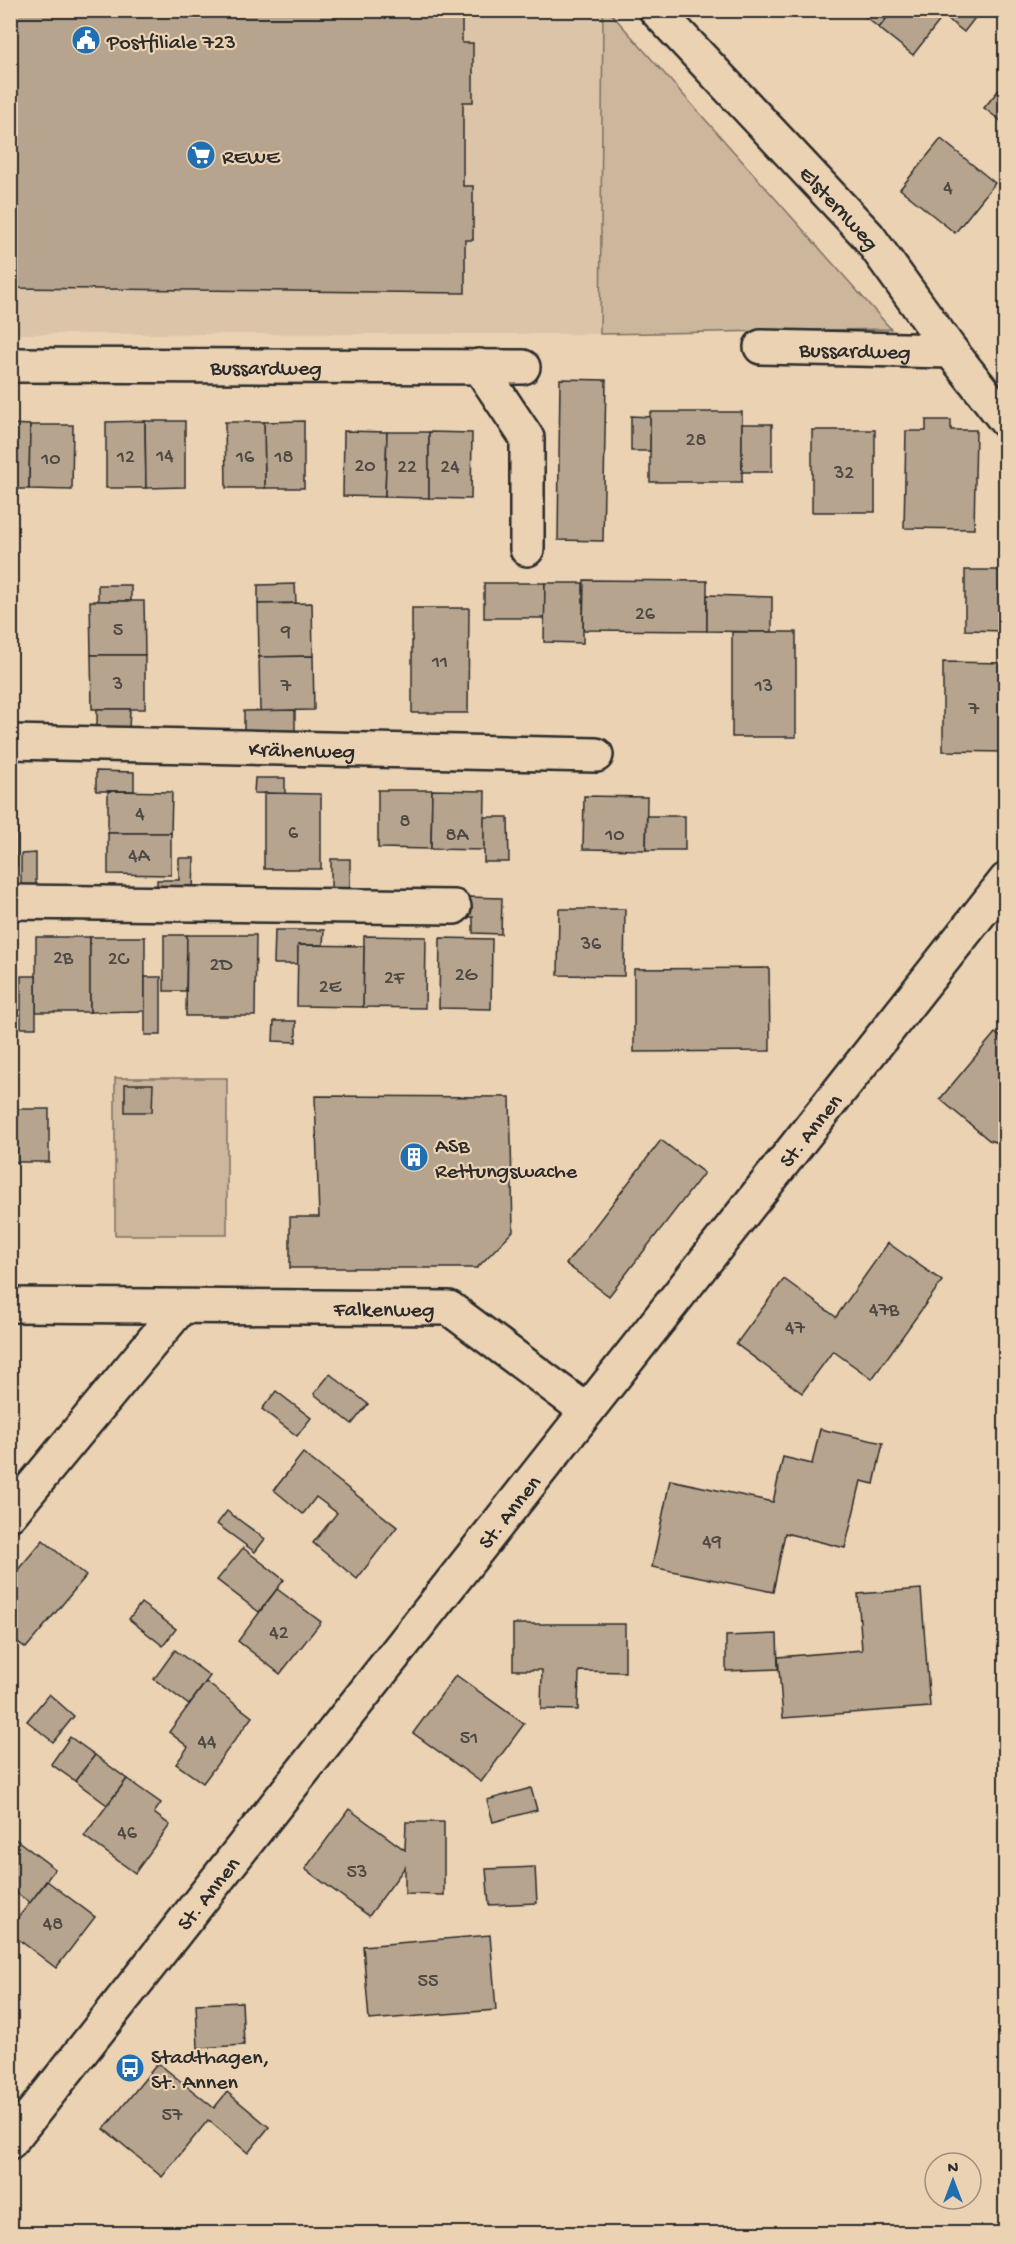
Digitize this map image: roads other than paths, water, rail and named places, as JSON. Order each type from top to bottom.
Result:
[{"type":"street","name":"Elsternweg","points":[[656,10],[868,236],[1005,421]]},
{"type":"street","name":"Bussardweg","points":[[761,347],[951,351]]},
{"type":"street","name":"Bussardweg","points":[[10,365],[523,367]]},
{"type":"street","points":[[479,366],[527,438],[527,549]]},
{"type":"street","name":"Krähenweg","points":[[10,742],[596,755]]},
{"type":"street","name":"St. Annen","points":[[10,2142],[1005,880]]},
{"type":"street","points":[[10,902],[454,907]]},
{"type":"street","name":"Falkenweg","points":[[10,1305],[449,1308],[587,1411]]},
{"type":"street","points":[[10,1514],[181,1307]]},
{"type":"place","name":"Postfiliale 723","points":[[86,40]]},
{"type":"place","name":"REWE","points":[[201,155]]},
{"type":"place","name":"ASB Rettungswache","points":[[414,1157]]},
{"type":"place","name":"Stadthagen, St. Annen","points":[[130,2068]]}]
